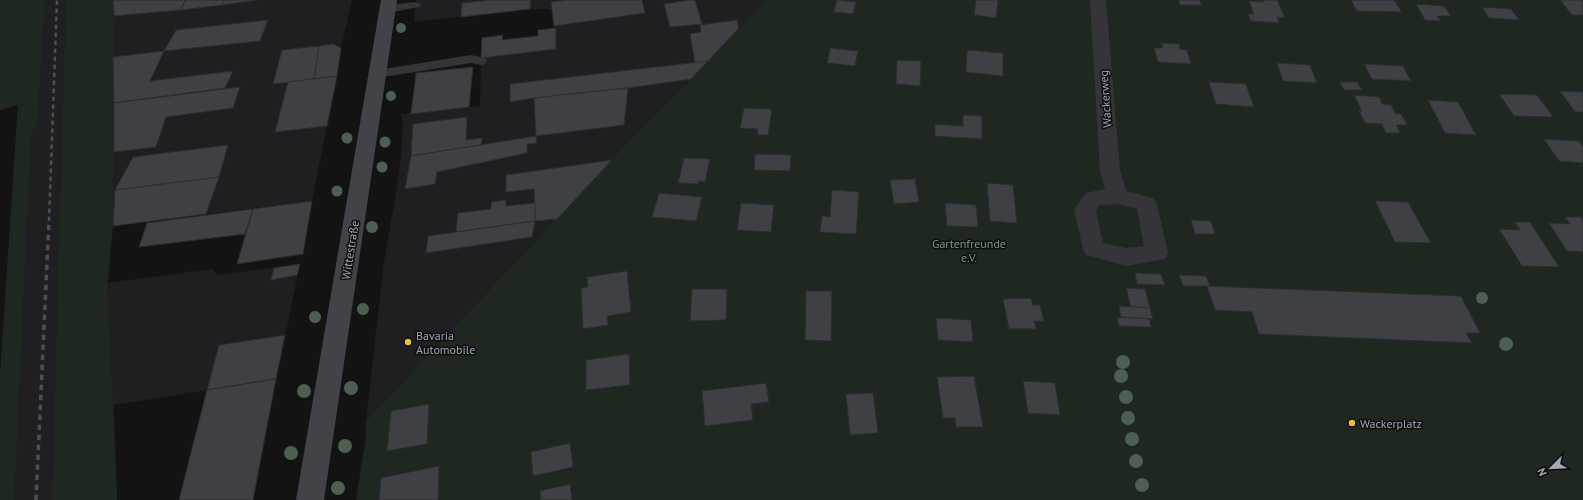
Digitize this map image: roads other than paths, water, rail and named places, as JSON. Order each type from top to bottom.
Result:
[{"type":"main road","name":"Wittestraße","points":[[310,500],[388,4]]},
{"type":"street","name":"Wackerweg","points":[[1098,0],[1110,170],[1117,196]]},
{"type":"lane","points":[[388,4],[415,5]]},
{"type":"lane","points":[[377,74],[471,60],[481,61]]},
{"type":"railway","points":[[49,221],[57,0]]},
{"type":"railway","points":[[36,500],[49,220]]},
{"type":"place","name":"Bavaria Automobile","points":[[408,342]]},
{"type":"place","name":"Wackerplatz","points":[[1352,423]]},
{"type":"park label","name":"Gartenfreunde e.V.","points":[[969,250]]}]
